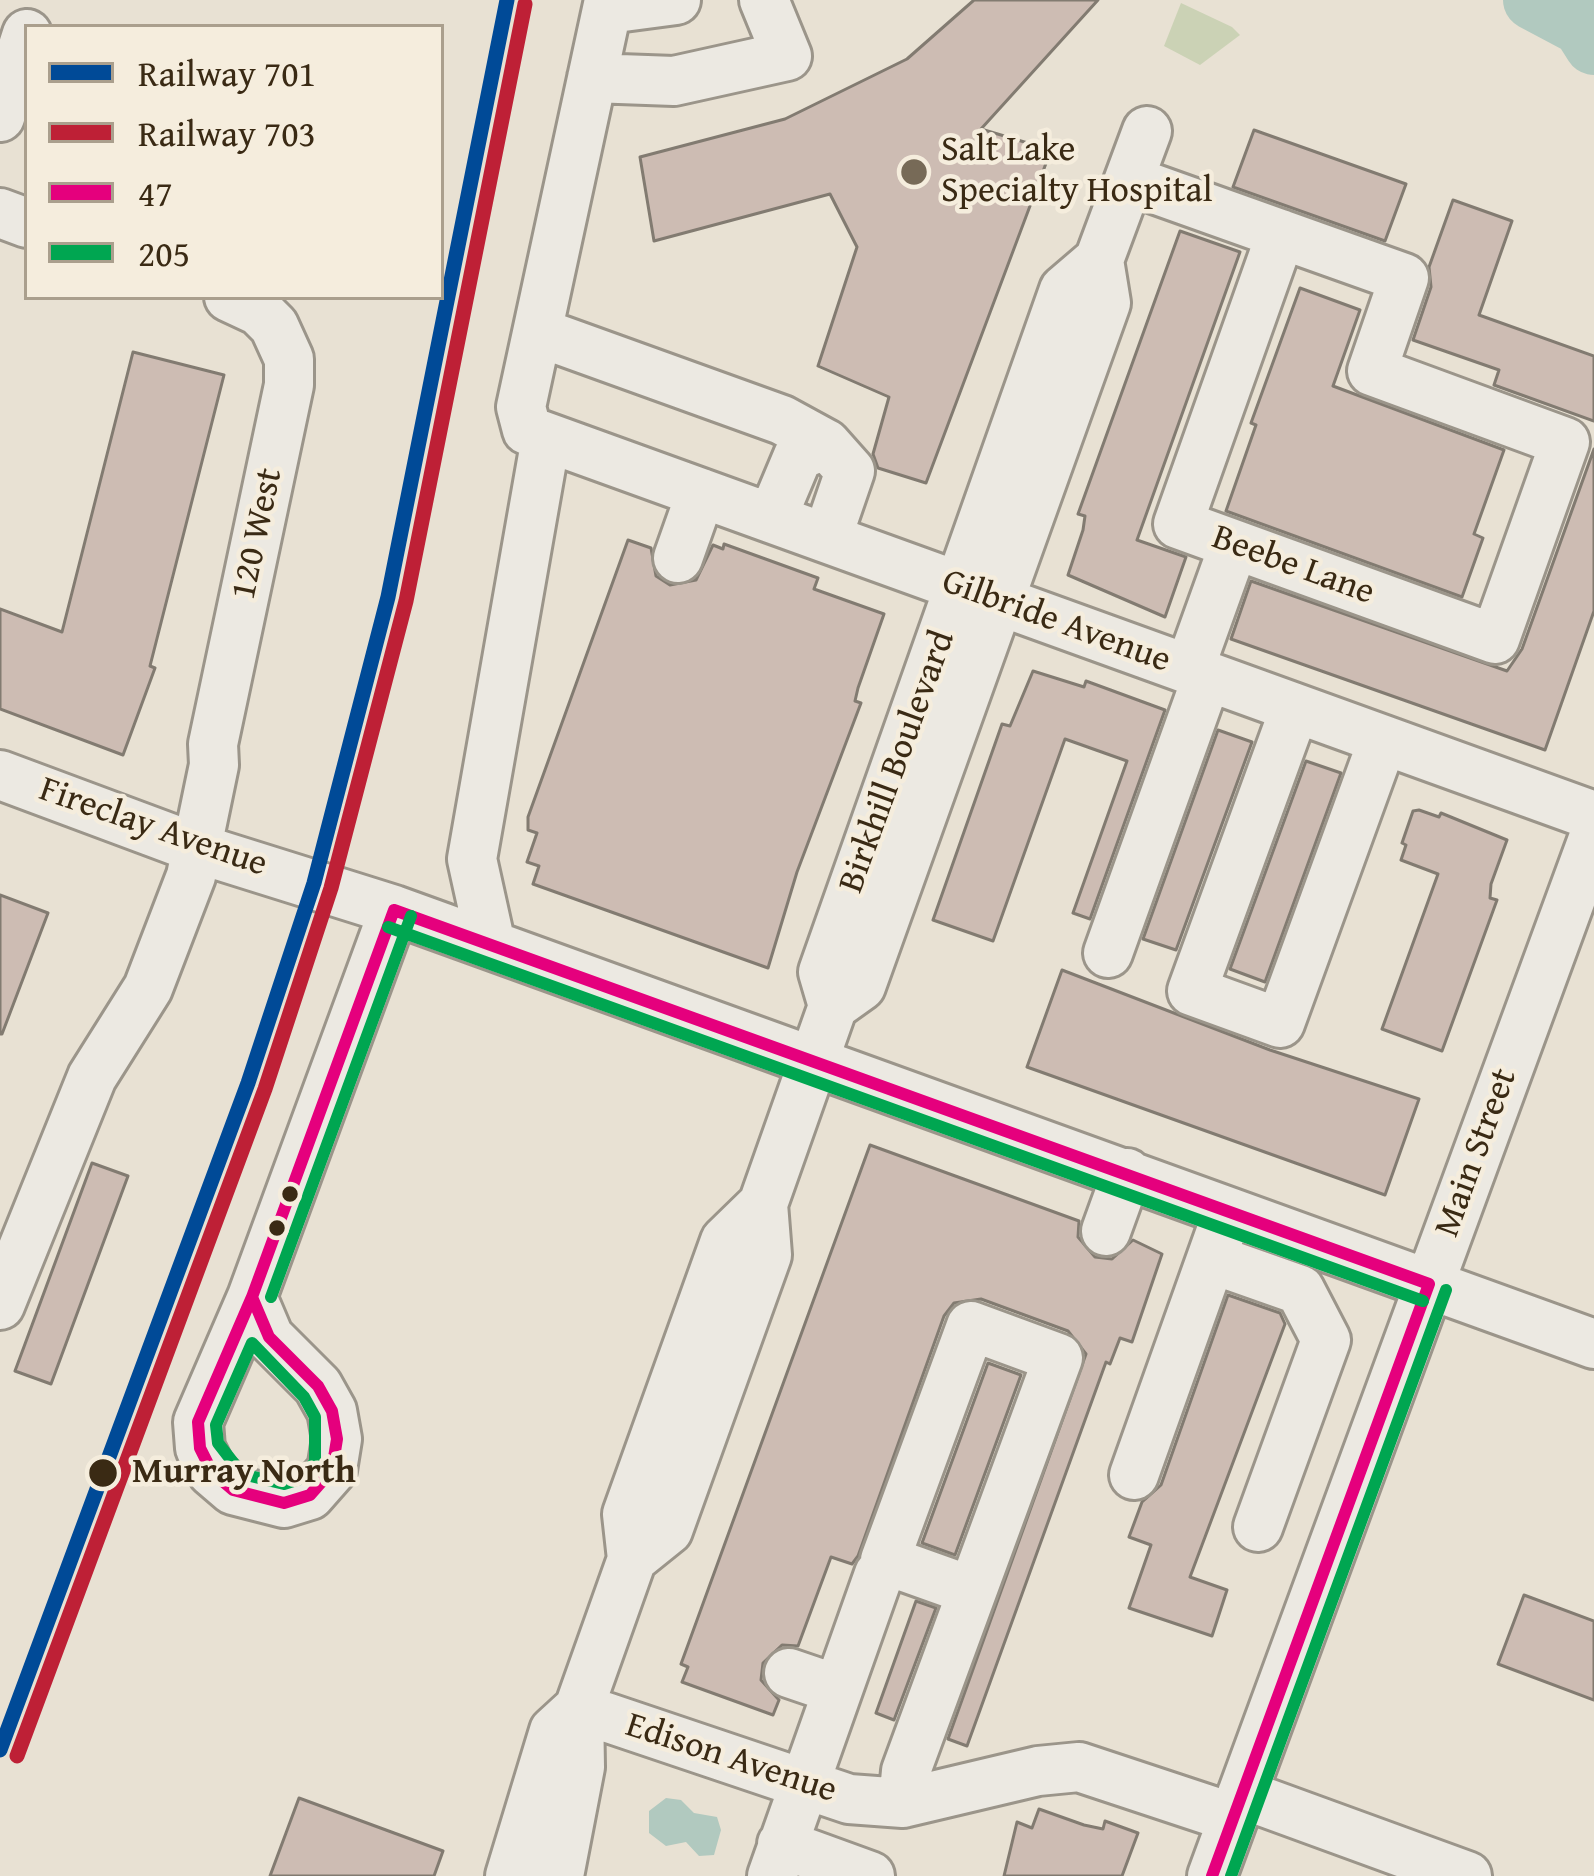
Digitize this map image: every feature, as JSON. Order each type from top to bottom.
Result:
[{"type":"street","points":[[491,945],[472,859],[534,431],[538,332],[608,5],[676,0]]},
{"type":"street","points":[[592,78],[674,80],[787,56],[764,0]]},
{"type":"street","points":[[0,117],[24,42]]},
{"type":"street","name":"Birkhill Boulevard","points":[[559,1876],[580,1767],[579,1708],[632,1559],[668,1530],[767,1256],[763,1204],[832,1006],[823,972],[980,595],[1064,290],[1099,260],[1147,131]]},
{"type":"street","points":[[1129,180],[1281,234]]},
{"type":"street","name":"Beebe Lane","points":[[1281,234],[1404,278],[1372,371],[1565,442],[1495,639],[1234,544],[1178,524],[1281,234]]},
{"type":"street","name":"120 West","points":[[0,1305],[92,1078],[148,988],[191,876],[214,765],[213,744],[289,385],[289,359],[274,326],[259,311],[235,300]]},
{"type":"street","points":[[538,332],[782,421],[826,444],[850,471],[827,538]]},
{"type":"street","name":"Gilbride Avenue","points":[[534,431],[1594,816]]},
{"type":"street","points":[[772,518],[798,456],[826,444]]},
{"type":"street","points":[[677,558],[701,493]]},
{"type":"street","points":[[1108,952],[1198,674],[1234,544]]},
{"type":"street","points":[[1295,708],[1192,991],[1280,1023],[1383,740]]},
{"type":"street","name":"120 West","points":[[127,823],[171,803],[213,744]]},
{"type":"street","name":"Fireclay Avenue","points":[[0,775],[196,848],[394,910],[1594,1344]]},
{"type":"street","name":"Main Street","points":[[1212,1876],[1594,836]]},
{"type":"street","points":[[252,1297],[394,910]]},
{"type":"street","points":[[1106,1231],[1127,1173]]},
{"type":"street","points":[[1134,1475],[1229,1210]]},
{"type":"street","points":[[1212,1259],[1300,1290],[1326,1340],[1258,1527]]},
{"type":"street","points":[[903,1803],[906,1771],[1058,1358],[971,1326],[885,1560],[972,1591]]},
{"type":"street","points":[[1311,1382],[1383,1409]]},
{"type":"street","points":[[1280,1467],[1352,1494]]},
{"type":"street","points":[[870,1876],[777,1860],[880,1574]]},
{"type":"street","points":[[789,1673],[836,1689]]},
{"type":"street","points":[[510,1876],[554,1731],[579,1708]]},
{"type":"street","name":"Edison Avenue","points":[[579,1708],[849,1799],[903,1803],[1037,1771],[1079,1768],[1237,1806],[1467,1876]]},
{"type":"shaded area","points":[[1181,3],[1240,35],[1200,65],[1164,46]]},
{"type":"shaded area","points":[[666,1798],[681,1800],[694,1813],[717,1817],[721,1830],[714,1855],[699,1856],[686,1842],[666,1846],[649,1833],[649,1811]]},
{"type":"building","points":[[974,0],[1098,0],[981,129],[1051,150],[926,483],[878,468],[873,454],[889,397],[818,366],[857,247],[830,194],[654,241],[640,157],[785,119],[907,59]]},
{"type":"building","points":[[1254,130],[1406,184],[1385,241],[1233,187]]},
{"type":"building","points":[[1453,200],[1512,221],[1479,315],[1594,356],[1594,421],[1494,385],[1499,370],[1413,340],[1431,287],[1429,267]]},
{"type":"building","points":[[1180,231],[1240,252],[1137,540],[1186,557],[1165,617],[1068,575],[1083,530],[1085,516],[1078,514]]},
{"type":"building","points":[[1300,288],[1360,310],[1333,386],[1504,450],[1474,534],[1483,538],[1462,597],[1226,511],[1256,425],[1251,423]]},
{"type":"building","points":[[133,352],[224,375],[150,666],[155,668],[123,755],[0,709],[0,609],[62,632]]},
{"type":"building","points":[[1594,449],[1594,611],[1545,750],[1231,639],[1251,581],[1507,671],[1522,649]]},
{"type":"building","points":[[628,540],[651,548],[656,576],[670,585],[696,580],[713,545],[723,549],[724,544],[818,578],[814,589],[884,614],[858,688],[855,701],[861,703],[797,872],[768,968],[533,884],[539,866],[527,862],[537,833],[528,830],[528,817]]},
{"type":"building","points":[[1033,671],[1084,687],[1086,681],[1165,710],[1090,919],[1073,913],[1127,761],[1065,739],[993,941],[933,920],[1002,724],[1010,726]]},
{"type":"building","points":[[1218,730],[1252,742],[1176,950],[1143,939]]},
{"type":"building","points":[[1306,761],[1341,773],[1265,982],[1230,969]]},
{"type":"building","points":[[1413,811],[1439,817],[1441,813],[1507,840],[1491,884],[1490,898],[1497,900],[1442,1051],[1382,1029],[1438,874],[1401,860]]},
{"type":"building","points":[[0,895],[48,913],[2,1034],[0,1034]]},
{"type":"building","points":[[1062,970],[1270,1050],[1419,1099],[1385,1195],[1027,1067]]},
{"type":"building","points":[[870,1145],[1079,1221],[1078,1237],[1095,1257],[1112,1259],[1133,1240],[1162,1254],[1132,1342],[1120,1338],[1110,1364],[1106,1362],[967,1746],[948,1739],[1086,1354],[1068,1331],[981,1299],[954,1303],[944,1316],[858,1556],[852,1564],[831,1557],[798,1646],[782,1645],[763,1663],[761,1680],[779,1700],[773,1715],[682,1682],[688,1667],[681,1664]]},
{"type":"building","points":[[92,1163],[128,1176],[51,1384],[15,1371]]},
{"type":"building","points":[[1228,1295],[1280,1313],[1285,1324],[1190,1577],[1227,1590],[1212,1636],[1129,1608],[1151,1545],[1129,1537],[1142,1502],[1161,1485]]},
{"type":"building","points":[[988,1363],[1021,1375],[955,1555],[922,1543]]},
{"type":"building","points":[[1524,1595],[1594,1621],[1594,1700],[1498,1664]]},
{"type":"building","points":[[916,1601],[936,1608],[894,1720],[876,1713]]},
{"type":"building","points":[[299,1798],[443,1851],[434,1876],[270,1876]]},
{"type":"building","points":[[1039,1809],[1084,1825],[1103,1829],[1105,1821],[1138,1833],[1122,1876],[1004,1876],[1017,1822],[1032,1828]]},
{"type":"waterway","points":[[1533,0],[1582,26],[1594,45]]},
{"type":"rail line","name":"701","points":[[0,1750],[248,1083],[314,883],[388,597],[507,0]]},
{"type":"rail line","name":"703","points":[[17,1756],[265,1089],[331,888],[406,601],[525,4]]},
{"type":"transit line","name":"47","points":[[394,910],[1429,1284]]},
{"type":"transit line","name":"47","points":[[252,1297],[394,910]]},
{"type":"transit line","name":"205","points":[[271,1297],[411,916]]},
{"type":"transit line","name":"205","points":[[388,927],[1423,1301]]},
{"type":"transit line","name":"47","points":[[1212,1876],[1429,1284]]},
{"type":"transit line","name":"205","points":[[1231,1876],[1446,1290]]},
{"type":"transit line","name":"47","points":[[252,1297],[269,1337],[318,1386],[332,1411],[337,1439],[332,1470],[310,1495],[284,1503],[233,1490],[212,1472],[200,1448],[198,1422],[252,1297]]},
{"type":"transit line","name":"205","points":[[252,1343],[304,1397],[315,1417],[315,1462],[300,1479],[284,1484],[242,1474],[218,1443],[216,1425],[252,1343]]},
{"type":"place","name":"Salt Lake Specialty Hospital","points":[[914,172]]},
{"type":"place","name":"Murray North","points":[[103,1473]]}]
